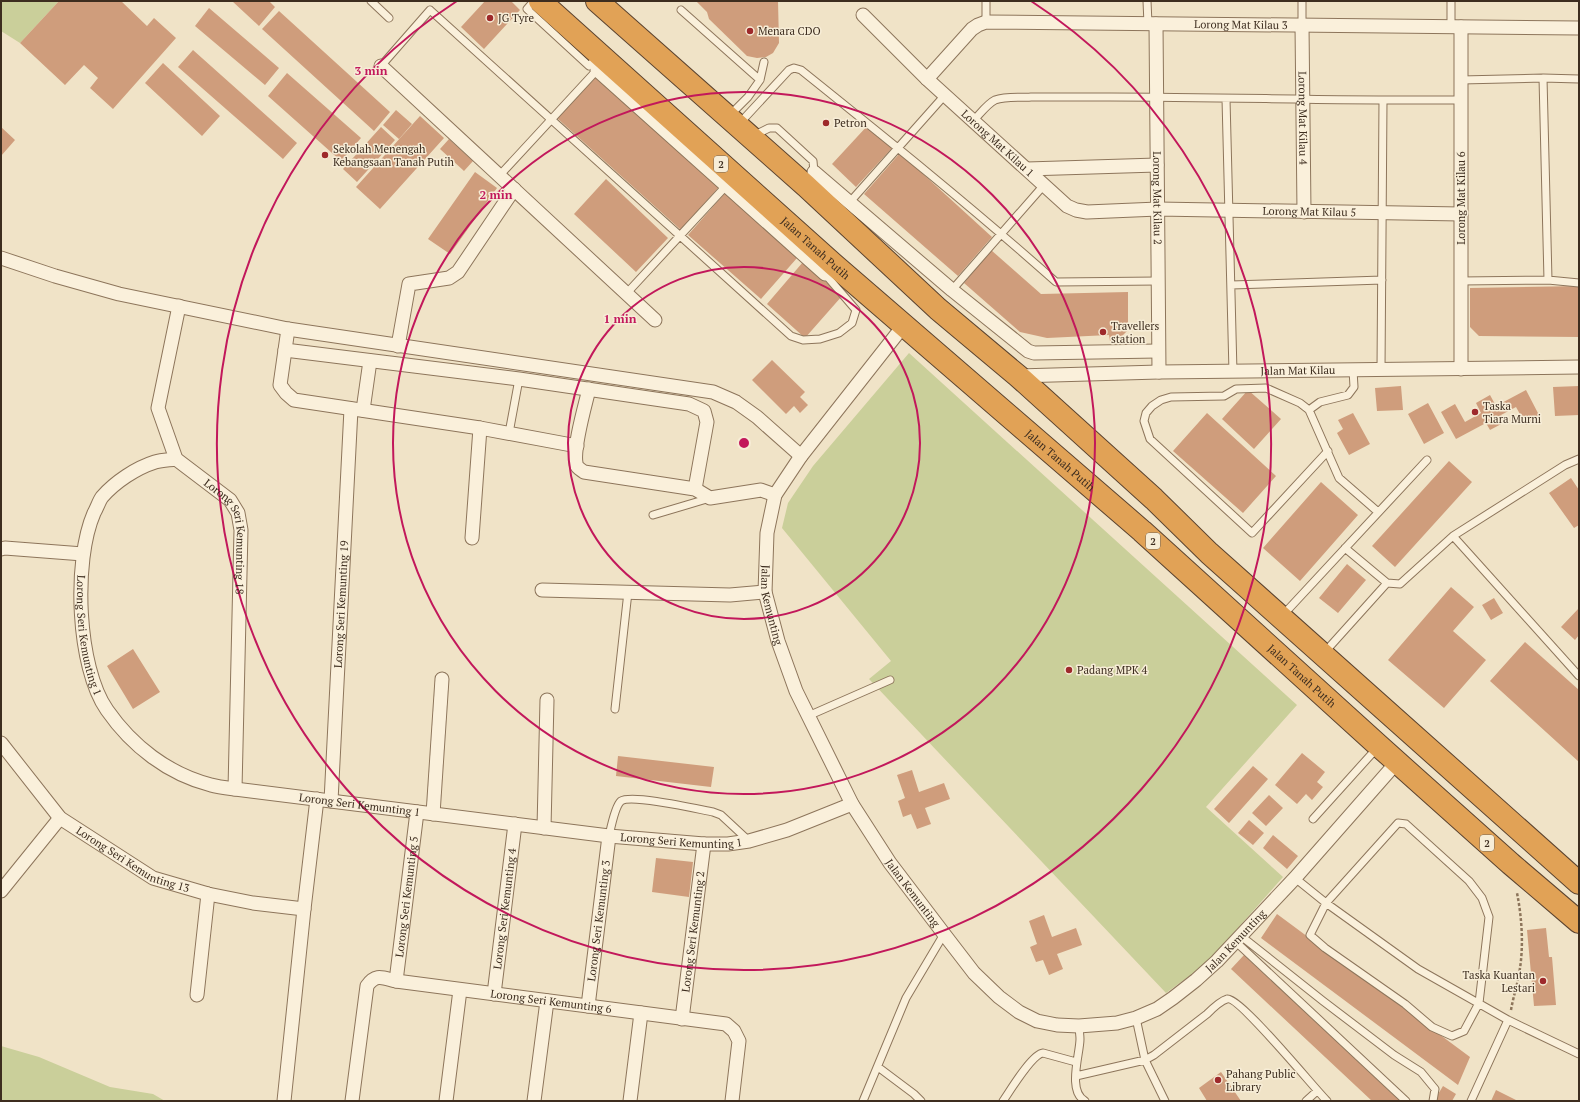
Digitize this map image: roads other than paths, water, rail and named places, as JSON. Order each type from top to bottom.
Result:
[{"type":"highway","name":"Jalan Tanah Putih","points":[[540,1],[598,62],[829,269],[904,325],[1142,531],[1378,746],[1579,922]]},
{"type":"highway","points":[[596,1],[739,127],[810,179],[938,309],[1018,376],[1281,617],[1579,883]]},
{"type":"street","name":"Lorong Mat Kilau 1","points":[[862,15],[927,79],[1067,206],[1076,210],[1087,212],[1158,209]]},
{"type":"street","name":"Lorong Mat Kilau 3","points":[[927,79],[972,28],[986,22],[1579,28]]},
{"type":"street","name":"Lorong Mat Kilau 2","points":[[1152,24],[1157,97],[1158,372]]},
{"type":"street","name":"Lorong Mat Kilau 4","points":[[1302,25],[1304,212]]},
{"type":"street","name":"Lorong Mat Kilau 6","points":[[1456,27],[1461,80],[1462,369]]},
{"type":"street","points":[[598,62],[726,186],[829,269]]},
{"type":"street","points":[[381,66],[655,320]]},
{"type":"street","points":[[1027,169],[1157,165]]},
{"type":"street","points":[[810,179],[849,203],[952,290],[1030,352],[1158,351]]},
{"type":"street","points":[[398,346],[409,284],[449,278],[458,272],[514,189]]},
{"type":"street","name":"Lorong Mat Kilau 5","points":[[1158,209],[1461,214]]},
{"type":"street","points":[[1,258],[55,276],[119,294],[288,329],[713,392],[736,402],[757,417],[801,456]]},
{"type":"street","points":[[938,309],[952,290]]},
{"type":"street","points":[[176,459],[158,408],[179,306]]},
{"type":"street","name":"Jalan Kemunting","points":[[904,325],[801,456],[775,495],[767,533],[765,592],[778,641],[796,691],[852,804],[890,863],[944,934],[974,973],[999,997],[1019,1012],[1038,1021],[1057,1025],[1099,1025],[1136,1018],[1157,1009],[1174,998],[1238,939],[1295,878],[1397,762]]},
{"type":"street","points":[[288,329],[280,385],[294,400],[480,428],[577,446]]},
{"type":"street","points":[[284,350],[519,379],[689,404],[704,411],[707,422],[695,489]]},
{"type":"street","name":"Lorong Seri Kemunting 19","points":[[331,801],[357,410],[370,361]]},
{"type":"street","name":"Jalan Mat Kilau","points":[[1018,376],[1158,372],[1579,367]]},
{"type":"street","points":[[589,389],[577,446],[576,464],[578,468],[584,472],[695,489],[710,498],[761,490],[775,495]]},
{"type":"street","points":[[472,538],[480,428]]},
{"type":"street","name":"Lorong Seri Kemunting 1","points":[[176,459],[154,462],[118,483],[101,498],[91,522],[83,554],[81,612],[84,647],[94,683],[106,709],[126,734],[142,749],[164,765],[184,775],[211,785],[234,789],[609,836],[704,844],[728,844],[749,841],[787,830],[852,804]]},
{"type":"street","name":"Lorong Seri Kemunting 18","points":[[176,459],[230,500],[238,513],[241,530],[234,789]]},
{"type":"street","points":[[1,549],[5,548],[83,554]]},
{"type":"street","points":[[542,590],[730,595],[765,592]]},
{"type":"street","points":[[433,814],[442,679]]},
{"type":"street","points":[[544,828],[547,700]]},
{"type":"street","name":"Lorong Seri Kemunting 13","points":[[1,745],[60,818],[153,878],[208,894],[253,903],[304,909]]},
{"type":"street","points":[[284,1101],[316,799]]},
{"type":"street","name":"Lorong Seri Kemunting 5","points":[[396,981],[417,812]]},
{"type":"street","points":[[1,891],[60,818]]},
{"type":"street","name":"Lorong Seri Kemunting 4","points":[[494,994],[515,824]]},
{"type":"street","name":"Lorong Seri Kemunting 3","points":[[588,1006],[609,836]]},
{"type":"street","name":"Lorong Seri Kemunting 2","points":[[682,1019],[704,844]]},
{"type":"street","points":[[197,995],[208,894]]},
{"type":"street","name":"Lorong Seri Kemunting 6","points":[[352,1101],[367,986],[372,979],[377,977],[460,990],[726,1024],[734,1031],[739,1041],[732,1101]]},
{"type":"street","points":[[446,1101],[460,990]]},
{"type":"street","points":[[534,1101],[547,1001]]},
{"type":"street","points":[[630,1101],[641,1013]]},
{"type":"lane","points":[[371,1],[389,18]]},
{"type":"lane","points":[[534,1],[527,9],[589,66],[598,62]]},
{"type":"lane","points":[[986,1],[986,22]]},
{"type":"lane","points":[[1147,1],[1152,24]]},
{"type":"lane","points":[[1302,1],[1302,25]]},
{"type":"lane","points":[[1451,1],[1456,27]]},
{"type":"lane","points":[[381,66],[430,10],[791,336],[803,340],[820,339],[839,333],[852,323],[856,310],[829,269]]},
{"type":"lane","points":[[681,10],[760,80]]},
{"type":"lane","points":[[499,176],[551,119],[598,62]]},
{"type":"lane","points":[[739,127],[748,96],[760,80],[764,62]]},
{"type":"lane","points":[[739,127],[789,70],[794,68],[801,70],[1002,234],[1056,282],[1158,281]]},
{"type":"lane","points":[[1461,80],[1543,78],[1579,79]]},
{"type":"lane","points":[[1543,78],[1548,280]]},
{"type":"lane","points":[[849,203],[945,95]]},
{"type":"lane","points":[[973,120],[995,100],[1006,98],[1157,97],[1226,99],[1303,98],[1383,101],[1461,100]]},
{"type":"lane","points":[[1226,99],[1233,372]]},
{"type":"lane","points":[[1381,369],[1383,101]]},
{"type":"lane","points":[[952,290],[1044,185]]},
{"type":"lane","points":[[626,294],[726,186]]},
{"type":"lane","points":[[1231,285],[1382,280]]},
{"type":"lane","points":[[1461,281],[1548,280],[1579,283]]},
{"type":"lane","points":[[1310,410],[1320,402],[1348,395],[1354,387],[1353,370]]},
{"type":"lane","points":[[509,433],[519,379]]},
{"type":"lane","points":[[1328,451],[1252,533],[1150,439],[1144,421],[1146,413],[1152,406],[1161,400],[1171,397],[1224,396],[1236,389],[1266,388],[1300,403],[1310,410],[1328,451],[1339,478],[1378,512]]},
{"type":"lane","points":[[1345,548],[1387,583],[1400,584],[1453,536],[1564,465],[1579,459]]},
{"type":"lane","points":[[1281,617],[1427,460]]},
{"type":"lane","points":[[653,515],[710,498]]},
{"type":"lane","points":[[1453,536],[1579,676]]},
{"type":"lane","points":[[1323,654],[1387,583]]},
{"type":"lane","points":[[615,709],[628,592]]},
{"type":"lane","points":[[808,716],[890,680]]},
{"type":"lane","points":[[1314,818],[1378,746]]},
{"type":"lane","points":[[609,836],[617,805],[622,800],[629,799],[647,800],[713,812],[721,815],[749,841]]},
{"type":"lane","points":[[1398,823],[1406,824],[1469,881],[1482,898],[1489,917],[1479,1003],[1464,1031],[1452,1036],[1432,1027],[1405,1004],[1325,948],[1310,935],[1326,903],[1398,823]]},
{"type":"lane","points":[[1295,878],[1326,903],[1418,969],[1508,1020],[1579,1054]]},
{"type":"lane","points":[[865,1100],[906,998],[944,934]]},
{"type":"lane","points":[[1238,939],[1406,1101]]},
{"type":"lane","points":[[1238,939],[1394,1055],[1421,1072],[1435,1089],[1433,1101]]},
{"type":"lane","points":[[1076,1076],[1145,1060],[1154,1056],[1227,999],[1231,999],[1242,1007],[1291,1059],[1316,1091],[1327,1101]]},
{"type":"lane","points":[[1136,1018],[1145,1060],[1165,1101]]},
{"type":"lane","points":[[1471,1101],[1508,1020]]},
{"type":"lane","points":[[1079,1026],[1080,1039],[1076,1062],[1076,1076],[1078,1093],[1084,1101]]},
{"type":"lane","points":[[1003,1101],[1032,1060],[1039,1054],[1043,1053],[1076,1062]]},
{"type":"lane","points":[[878,1067],[921,1101]]},
{"type":"lane","points":[[1306,1101],[1316,1091]]},
{"type":"place","name":"JG Tyre","points":[[490,18]]},
{"type":"place","name":"Menara CDO","points":[[750,31]]},
{"type":"place","name":"Petron","points":[[826,123]]},
{"type":"place","name":"Sekolah Menengah Kebangsaan Tanah Putih","points":[[325,155]]},
{"type":"place","name":"Travellers station","points":[[1103,332]]},
{"type":"place","name":"Taska Tiara Murni","points":[[1475,412]]},
{"type":"place","name":"Padang MPK 4","points":[[1069,670]]},
{"type":"place","name":"Taska Kuantan Lestari","points":[[1543,981]]},
{"type":"place","name":"Pahang Public Library","points":[[1218,1080]]}]
